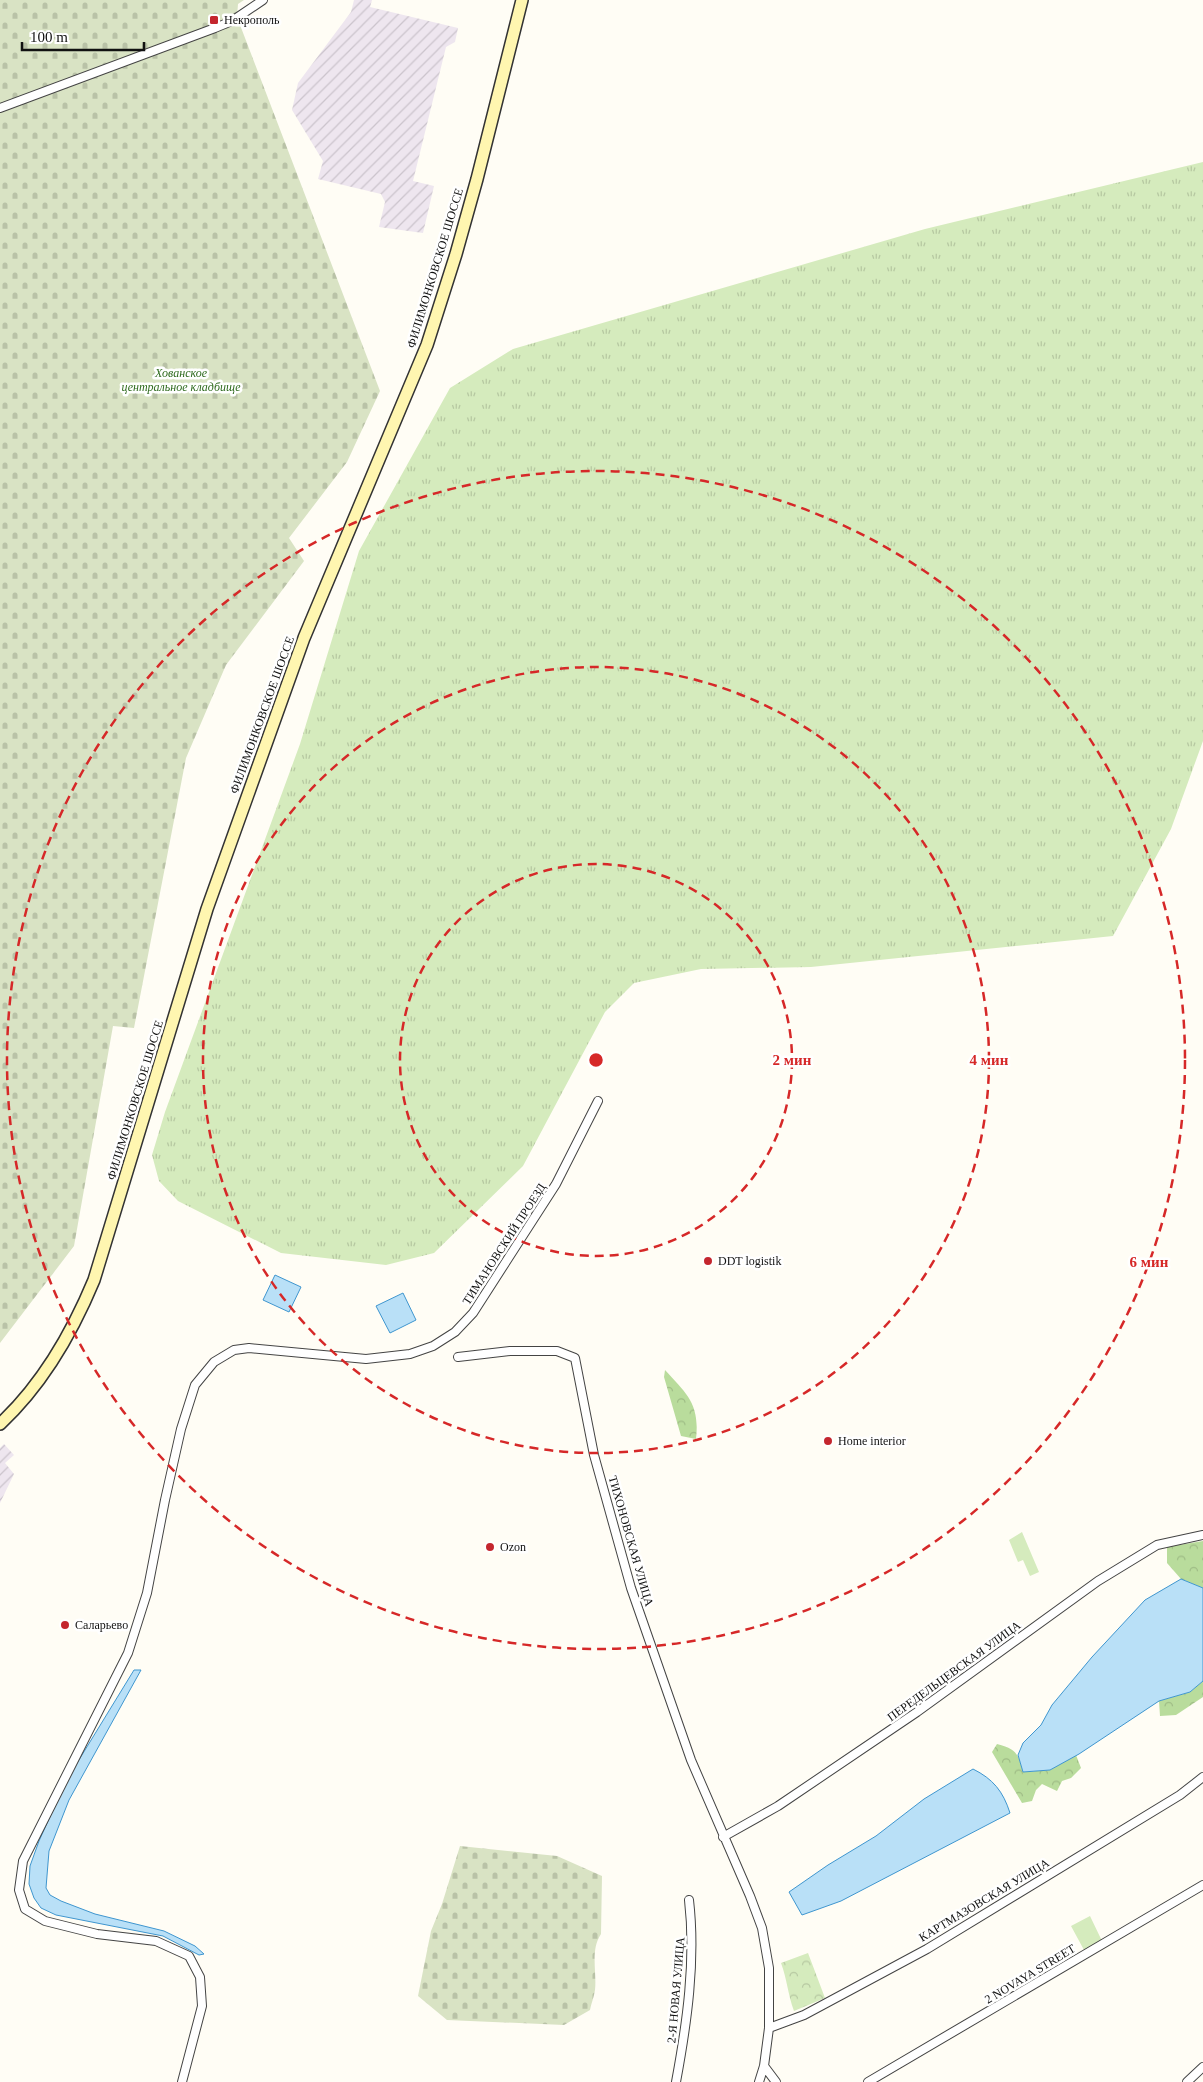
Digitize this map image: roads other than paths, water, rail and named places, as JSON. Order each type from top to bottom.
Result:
[{"type":"main road","name":"ФИЛИМОНКОВСКОЕ ШОССЕ","points":[[0,1424],[27,1395],[53,1362],[70,1332],[94,1280],[210,899],[304,638],[427,345],[456,254],[477,179],[522,0]]},
{"type":"street","points":[[0,108],[216,28],[263,0]]},
{"type":"street","name":"ТИМАНОВСКИЙ ПРОЕЗД","points":[[182,2082],[202,2006],[200,1977],[189,1956],[156,1941],[97,1934],[45,1921],[25,1909],[18,1890],[23,1861],[128,1653],[147,1592],[181,1429],[195,1385],[214,1362],[234,1350],[249,1348],[366,1359],[410,1354],[432,1346],[455,1332],[473,1313],[556,1184],[598,1101]]},
{"type":"street","name":"ТИХОНОВСКАЯ УЛИЦА","points":[[458,1357],[510,1351],[557,1352],[575,1358],[594,1455],[631,1588],[691,1760],[723,1836]]},
{"type":"street","name":"ПЕРЕДЕЛЬЦЕВСКАЯ УЛИЦА","points":[[723,1836],[778,1806],[925,1707],[1098,1581],[1158,1545],[1203,1536]]},
{"type":"street","name":"КАРТМАЗОВСКАЯ УЛИЦА","points":[[769,2028],[804,2015],[927,1949],[1180,1795],[1203,1777]]},
{"type":"street","points":[[723,1836],[762,1928],[769,1968],[769,2028],[764,2066],[759,2082]]},
{"type":"street","name":"2 NOVAYA STREET","points":[[868,2082],[1203,1885]]},
{"type":"street","name":"2-Я НОВАЯ УЛИЦА","points":[[676,2082],[687,2006],[692,1928],[689,1900]]},
{"type":"street","points":[[764,2066],[776,2082]]},
{"type":"street","points":[[1187,2082],[1203,2067]]},
{"type":"water","points":[[275,1275],[301,1287],[289,1312],[263,1300]]},
{"type":"water","points":[[403,1293],[416,1320],[390,1333],[376,1306]]},
{"type":"water","points":[[1181,1579],[1203,1588],[1203,1681],[1190,1692],[1159,1701],[1079,1754],[1050,1770],[1023,1772],[1018,1755],[1023,1743],[1041,1725],[1052,1705],[1092,1657],[1145,1600]]},
{"type":"water","points":[[134,1670],[141,1670],[69,1800],[49,1851],[46,1888],[50,1895],[61,1901],[95,1914],[164,1931],[195,1946],[204,1954],[199,1955],[163,1936],[56,1915],[41,1908],[34,1898],[29,1884],[30,1866],[66,1781]]},
{"type":"water","points":[[973,1769],[996,1786],[1004,1798],[1010,1813],[841,1901],[802,1915],[789,1892],[828,1865],[876,1836],[924,1799]]},
{"type":"place","name":"Некрополь","points":[[214,20]]},
{"type":"place","name":"DDT logistik","points":[[708,1261]]},
{"type":"place","name":"Home interior","points":[[828,1441]]},
{"type":"place","name":"Ozon","points":[[490,1547]]},
{"type":"place","name":"Саларьево","points":[[65,1625]]},
{"type":"park label","name":"Хованское центральное кладбище","points":[[181,380]]}]
